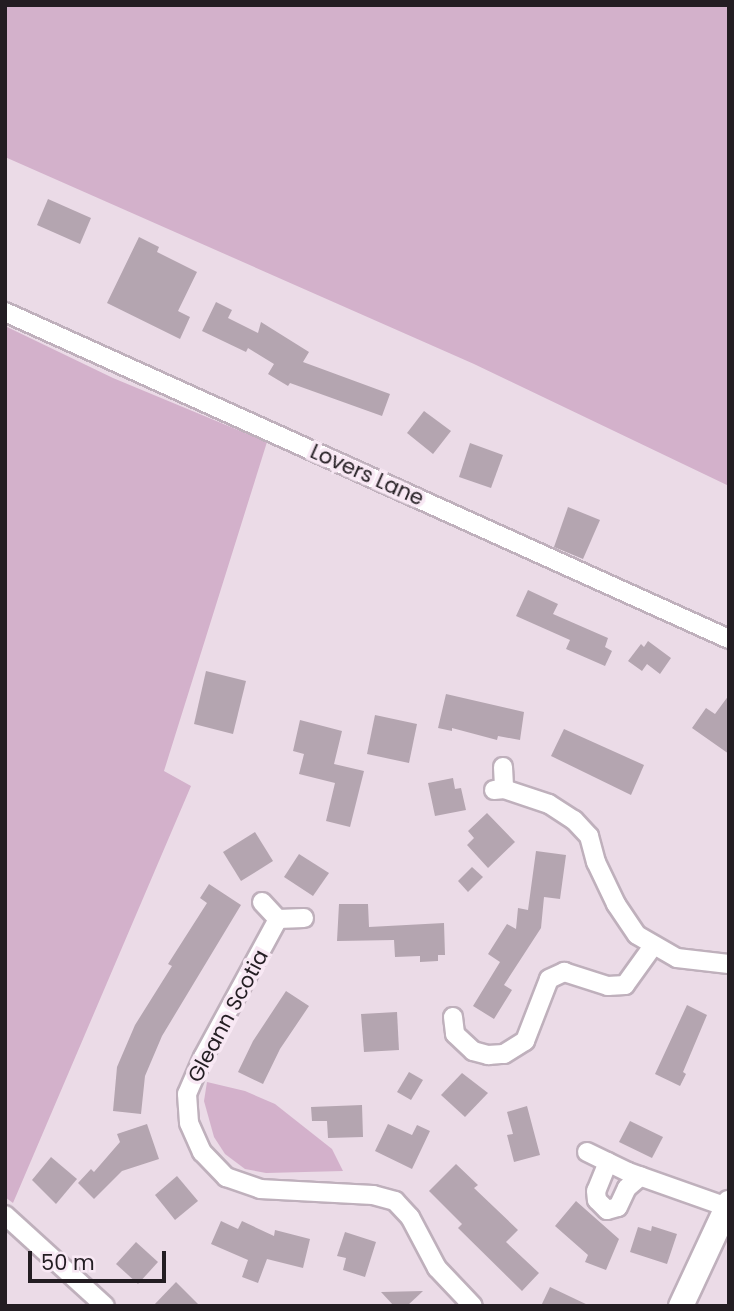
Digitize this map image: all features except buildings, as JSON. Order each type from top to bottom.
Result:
[{"type":"street","name":"Lovers Lane","points":[[5,312],[729,639]]},
{"type":"street","points":[[503,767],[499,790],[549,804],[574,820],[589,836],[596,862],[616,904],[637,935],[677,958],[729,964]]},
{"type":"street","points":[[262,902],[278,919],[304,918]]},
{"type":"street","name":"Gleann Scotia","points":[[278,919],[203,1057],[187,1094],[189,1123],[202,1152],[226,1177],[260,1189],[381,1195],[395,1201],[410,1217],[437,1268],[473,1306]]},
{"type":"street","points":[[453,1017],[455,1034],[474,1051],[488,1055],[504,1054],[525,1041],[549,979],[564,972],[608,986],[625,985],[653,946]]},
{"type":"street","points":[[587,1152],[641,1176],[728,1205],[681,1306]]},
{"type":"street","points":[[608,1162],[596,1191],[597,1200],[607,1210],[618,1207],[627,1188],[641,1176]]},
{"type":"street","points":[[5,1215],[105,1306]]},
{"type":"shaded area","points":[[5,5],[729,5],[729,486],[474,364],[5,157]]},
{"type":"shaded area","points":[[5,326],[113,378],[267,442],[164,771],[191,786],[13,1203],[5,1197]]},
{"type":"shaded area","points":[[207,1082],[245,1091],[275,1104],[332,1149],[343,1171],[266,1173],[245,1169],[225,1154],[214,1137],[204,1101]]}]
